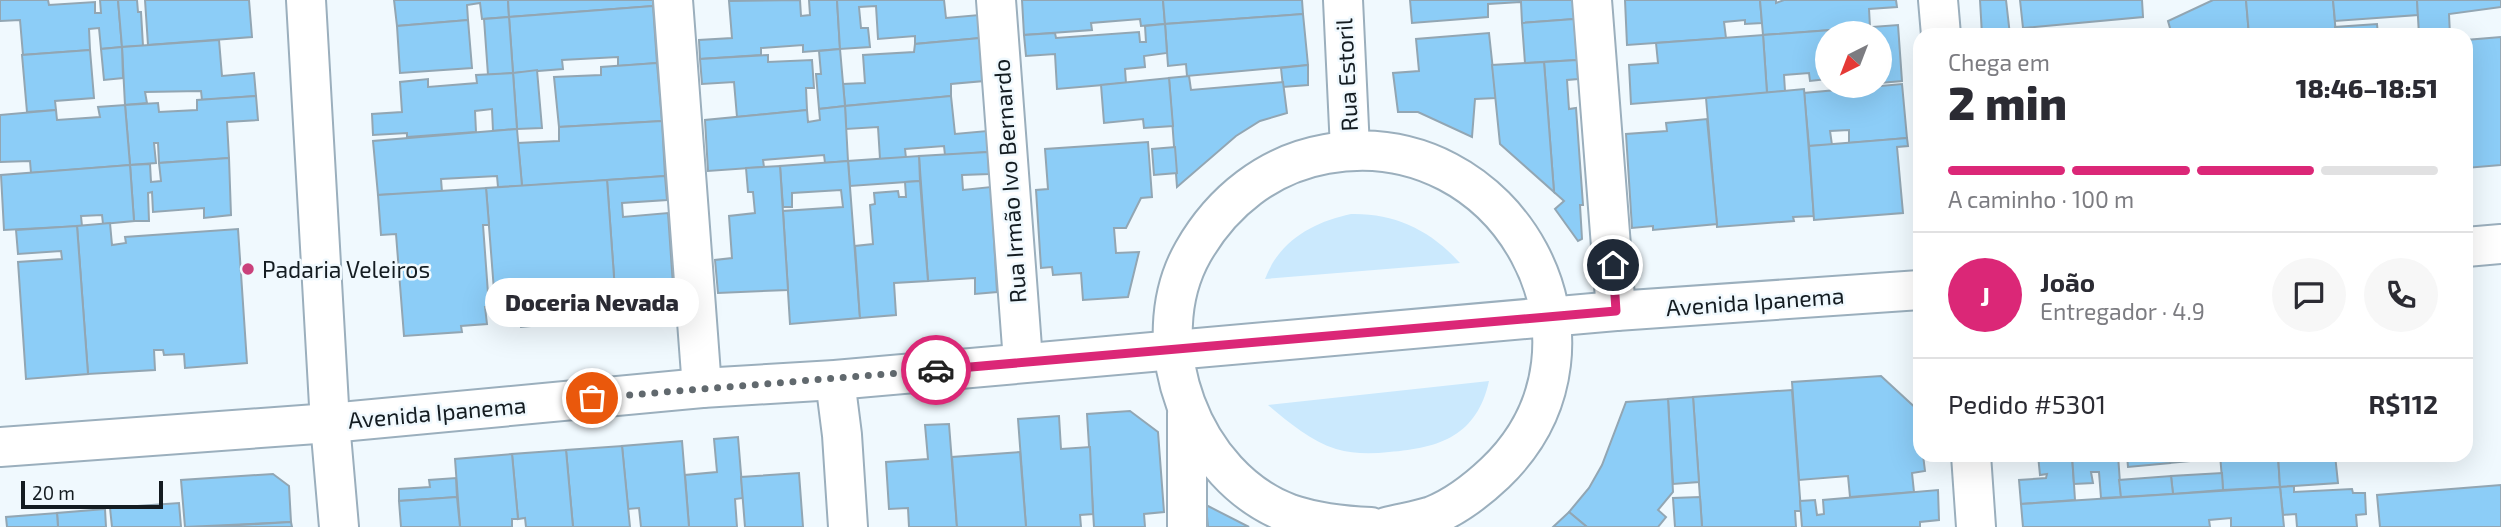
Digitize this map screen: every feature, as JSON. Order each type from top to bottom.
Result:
[{"type":"street","points":[[306,0],[330,423],[339,527]]},
{"type":"street","points":[[673,0],[702,388]]},
{"type":"street","name":"Rua Irmão Ivo Bernardo","points":[[996,0],[1023,361]]},
{"type":"street","name":"Rua Estoril","points":[[1343,0],[1350,149]]},
{"type":"street","points":[[1592,0],[1616,311]]},
{"type":"street","points":[[1938,0],[1940,28]]},
{"type":"street","points":[[1186,527],[1187,411],[1173,351],[1176,301],[1192,254],[1219,213],[1257,180],[1301,158],[1350,149],[1398,152],[1443,167],[1484,193],[1517,228],[1539,270],[1551,317],[1550,367],[1537,415],[1512,457],[1476,492],[1432,516],[1386,527]]},
{"type":"street","points":[[2473,246],[2501,244]]},
{"type":"street","name":"Avenida Ipanema","points":[[0,447],[330,423],[702,388],[835,380],[1023,361],[1173,351],[1616,311],[1913,290]]},
{"type":"street","points":[[835,380],[842,435],[848,527]]},
{"type":"street","points":[[1187,411],[1212,454],[1246,488],[1288,513],[1335,526],[1371,527]]},
{"type":"street","points":[[1971,462],[1976,527]]},
{"type":"shaded area","points":[[1351,214],[1397,220],[1411,226],[1436,241],[1460,263],[1265,279],[1279,254],[1299,235],[1324,222]]},
{"type":"shaded area","points":[[1489,381],[1476,414],[1466,426],[1440,442],[1408,450],[1369,453],[1336,449],[1309,436],[1268,405]]},
{"type":"building","points":[[0,0],[48,0],[49,5],[95,2],[95,13],[101,13],[100,0],[118,0],[122,47],[101,49],[99,28],[89,29],[90,50],[23,55],[20,20],[0,21]]},
{"type":"building","points":[[118,0],[137,0],[138,12],[141,12],[143,46],[122,47]]},
{"type":"building","points":[[145,0],[249,0],[252,37],[148,45]]},
{"type":"building","points":[[394,0],[508,0],[509,17],[482,19],[480,3],[467,5],[468,20],[397,26]]},
{"type":"building","points":[[508,0],[653,0],[653,6],[509,17]]},
{"type":"building","points":[[800,0],[801,16],[810,15],[809,0],[837,0],[840,49],[803,52],[803,45],[761,48],[761,55],[700,59],[699,40],[732,38],[729,1]]},
{"type":"building","points":[[837,0],[944,0],[946,18],[979,15],[980,38],[915,44],[915,36],[878,39],[876,6],[859,7],[861,28],[868,28],[870,47],[840,49]]},
{"type":"building","points":[[1022,0],[1163,0],[1165,24],[1141,26],[1140,19],[1091,23],[1092,30],[1024,35]]},
{"type":"building","points":[[1163,0],[1302,0],[1303,14],[1165,24]]},
{"type":"building","points":[[1410,0],[1573,0],[1574,19],[1522,23],[1521,2],[1488,4],[1488,17],[1412,23]]},
{"type":"building","points":[[1625,0],[1760,0],[1762,23],[1745,24],[1745,20],[1724,22],[1726,38],[1627,45]]},
{"type":"building","points":[[1760,0],[1776,0],[1776,3],[1784,0],[1896,0],[1897,7],[1869,9],[1870,21],[1815,21],[1815,31],[1763,35]]},
{"type":"building","points":[[1980,0],[2006,0],[2009,28],[1982,28]]},
{"type":"building","points":[[2020,0],[2142,0],[2143,17],[2023,28]]},
{"type":"building","points":[[2213,0],[2246,0],[2248,28],[2170,28],[2168,21]]},
{"type":"building","points":[[2246,0],[2333,0],[2335,28],[2248,28]]},
{"type":"building","points":[[2333,0],[2417,0],[2418,15],[2335,21]]},
{"type":"building","points":[[2417,0],[2501,0],[2501,7],[2449,14],[2450,28],[2419,28]]},
{"type":"building","points":[[653,6],[657,63],[618,66],[618,57],[562,60],[563,69],[513,73],[509,17]]},
{"type":"building","points":[[1303,14],[1308,65],[1187,76],[1186,64],[1168,66],[1165,24]]},
{"type":"building","points":[[509,17],[513,73],[488,75],[484,19]]},
{"type":"building","points":[[1574,19],[1577,60],[1525,63],[1522,23]]},
{"type":"building","points":[[468,20],[472,68],[400,73],[397,26]]},
{"type":"building","points":[[1165,24],[1167,53],[1144,56],[1145,67],[1125,69],[1126,83],[1057,89],[1055,54],[1026,56],[1024,35],[1055,33],[1056,38],[1139,32],[1140,42],[1146,42],[1145,26]]},
{"type":"building","points":[[2377,24],[2377,28],[2335,28]]},
{"type":"building","points":[[1892,25],[1898,25],[1902,81],[1892,82]]},
{"type":"building","points":[[1815,31],[1815,80],[1810,81],[1809,73],[1784,75],[1785,91],[1767,93],[1763,35]]},
{"type":"building","points":[[1489,33],[1496,98],[1475,99],[1472,137],[1418,112],[1398,112],[1393,73],[1419,71],[1416,39]]},
{"type":"building","points":[[1763,35],[1767,93],[1631,104],[1629,65],[1658,63],[1656,43]]},
{"type":"building","points":[[2501,37],[2501,165],[2473,167],[2473,39]]},
{"type":"building","points":[[980,38],[984,81],[951,84],[951,96],[845,106],[843,84],[865,83],[863,55],[914,52],[915,44]]},
{"type":"building","points":[[219,40],[222,76],[254,73],[256,96],[202,100],[201,91],[145,92],[147,103],[125,105],[122,47]]},
{"type":"building","points":[[122,47],[123,78],[104,80],[101,49]]},
{"type":"building","points":[[840,49],[845,106],[819,109],[816,74],[821,74],[819,51]]},
{"type":"building","points":[[90,50],[94,98],[55,101],[56,110],[27,112],[22,55]]},
{"type":"building","points":[[768,55],[768,62],[812,60],[814,88],[806,88],[807,110],[737,117],[734,82],[702,84],[700,59]]},
{"type":"building","points":[[1577,60],[1578,79],[1567,80],[1569,109],[1576,108],[1583,205],[1580,205],[1582,239],[1578,241],[1555,209],[1564,201],[1554,192],[1544,62]]},
{"type":"building","points":[[1544,62],[1554,192],[1500,144],[1492,65]]},
{"type":"building","points":[[657,63],[662,121],[559,127],[554,77],[601,75],[601,67]]},
{"type":"building","points":[[1308,65],[1308,85],[1283,87],[1281,68]]},
{"type":"building","points":[[537,70],[542,128],[517,129],[513,73]]},
{"type":"building","points":[[513,73],[517,129],[493,131],[492,109],[475,111],[476,132],[407,137],[407,133],[373,135],[372,114],[402,112],[400,82],[428,79],[428,87],[477,83],[476,75]]},
{"type":"building","points":[[1189,76],[1191,90],[1283,82],[1287,113],[1260,121],[1236,136],[1177,187],[1169,78]]},
{"type":"building","points":[[1169,78],[1173,126],[1144,128],[1143,119],[1104,123],[1101,85]]},
{"type":"building","points":[[1902,84],[1907,138],[1849,143],[1849,130],[1830,131],[1832,145],[1809,146],[1804,93],[1815,92],[1815,98],[1892,98],[1892,85]]},
{"type":"building","points":[[1804,89],[1814,216],[1793,217],[1794,221],[1717,227],[1706,98]]},
{"type":"building","points":[[256,96],[258,120],[227,122],[229,158],[159,163],[158,143],[154,143],[156,163],[130,165],[125,105],[158,103],[159,112],[197,110],[197,100]]},
{"type":"building","points":[[951,96],[955,134],[987,131],[988,152],[945,155],[944,146],[905,149],[906,158],[880,159],[878,127],[846,129],[845,106]]},
{"type":"building","points":[[125,105],[130,165],[31,173],[30,161],[0,162],[0,115],[56,110],[57,120],[100,117],[98,107]]},
{"type":"building","points":[[845,106],[848,161],[825,163],[824,155],[763,160],[764,167],[708,171],[705,120],[807,110],[808,122],[820,120],[819,109]]},
{"type":"building","points":[[1707,119],[1717,224],[1653,230],[1653,226],[1632,228],[1626,134],[1667,131],[1666,123]]},
{"type":"building","points":[[662,121],[665,176],[522,186],[518,143],[559,141],[559,127]]},
{"type":"building","points":[[517,129],[522,186],[498,187],[497,176],[441,179],[442,192],[378,195],[373,141]]},
{"type":"building","points":[[1907,138],[1908,146],[1897,147],[1903,213],[1814,220],[1809,146]]},
{"type":"building","points":[[1148,142],[1152,197],[1141,198],[1126,228],[1114,228],[1116,253],[1139,252],[1128,297],[1083,300],[1081,273],[1053,275],[1052,267],[1041,268],[1036,190],[1048,189],[1045,149]]},
{"type":"building","points":[[1175,147],[1177,173],[1154,175],[1152,149]]},
{"type":"building","points":[[988,152],[989,174],[962,175],[963,190],[991,187],[997,292],[975,294],[975,278],[928,281],[919,156]]},
{"type":"building","points":[[919,156],[920,181],[850,186],[848,161]]},
{"type":"building","points":[[229,158],[231,215],[204,218],[204,208],[153,212],[152,192],[148,193],[149,221],[134,221],[130,165],[150,164],[151,182],[161,181],[159,163]]},
{"type":"building","points":[[848,161],[860,318],[790,324],[783,211],[843,207],[841,190],[792,193],[792,207],[783,207],[780,166]]},
{"type":"building","points":[[130,165],[134,221],[103,224],[102,215],[81,216],[82,226],[4,230],[1,175]]},
{"type":"building","points":[[780,166],[788,290],[718,293],[715,260],[732,258],[729,216],[755,213],[753,192],[748,192],[746,168]]},
{"type":"building","points":[[665,176],[667,200],[622,203],[623,217],[668,213],[675,314],[617,318],[607,180]]},
{"type":"building","points":[[607,180],[617,318],[521,327],[519,314],[496,316],[486,188]]},
{"type":"building","points":[[920,181],[928,281],[894,283],[896,315],[860,318],[855,246],[873,244],[870,205],[875,204],[874,193],[898,191],[899,197],[906,197],[905,182]]},
{"type":"building","points":[[486,188],[489,225],[483,225],[489,307],[485,307],[487,324],[461,326],[462,332],[404,336],[396,234],[381,235],[378,195]]},
{"type":"building","points":[[110,223],[112,245],[126,243],[125,237],[238,229],[247,363],[185,368],[184,354],[164,355],[163,350],[154,350],[155,370],[88,374],[77,226]]},
{"type":"building","points":[[77,226],[88,374],[26,379],[18,262],[62,259],[61,251],[18,254],[16,230]]},
{"type":"building","points":[[1881,376],[1913,406],[1913,462],[1924,462],[1925,471],[1912,473],[1914,492],[1850,497],[1848,476],[1799,480],[1792,382]]},
{"type":"building","points":[[1792,390],[1801,511],[1795,511],[1796,527],[1702,527],[1693,397]]},
{"type":"building","points":[[1693,397],[1699,482],[1673,484],[1668,399]]},
{"type":"building","points":[[1668,399],[1673,492],[1658,510],[1666,517],[1658,527],[1587,527],[1569,512],[1589,488],[1602,465],[1626,402]]},
{"type":"building","points":[[1130,411],[1158,432],[1164,512],[1144,514],[1145,527],[1094,527],[1087,414]]},
{"type":"building","points":[[1059,416],[1061,449],[1090,447],[1093,514],[1080,515],[1081,527],[1026,527],[1018,419]]},
{"type":"building","points":[[949,424],[957,527],[909,527],[908,508],[889,509],[886,462],[928,459],[925,425]]},
{"type":"building","points":[[738,437],[743,498],[735,499],[737,527],[689,527],[685,475],[717,472],[714,439]]},
{"type":"building","points":[[682,441],[689,527],[641,527],[639,508],[628,509],[622,446]]},
{"type":"building","points":[[622,446],[630,527],[573,527],[566,450]]},
{"type":"building","points":[[566,450],[573,527],[526,527],[525,518],[518,519],[512,454]]},
{"type":"building","points":[[1020,452],[1026,527],[957,527],[952,457]]},
{"type":"building","points":[[512,454],[518,519],[512,519],[512,527],[460,527],[455,459]]},
{"type":"building","points":[[2039,462],[2072,462],[2075,500],[2021,504],[2019,480],[2046,478],[2047,474],[2040,475]]},
{"type":"building","points":[[2072,462],[2118,462],[2121,497],[2101,498],[2099,472],[2091,472],[2093,483],[2074,484]]},
{"type":"building","points":[[2128,462],[2170,463],[2128,467]]},
{"type":"building","points":[[2221,462],[2278,462],[2280,487],[2223,490]]},
{"type":"building","points":[[2278,462],[2336,462],[2338,483],[2280,487]]},
{"type":"building","points":[[799,473],[803,527],[745,527],[741,477]]},
{"type":"building","points":[[2222,473],[2223,490],[2173,494],[2171,476]]},
{"type":"building","points":[[273,474],[289,486],[291,522],[185,527],[181,480]]},
{"type":"building","points":[[2171,476],[2173,494],[2121,497],[2119,480]]},
{"type":"building","points":[[456,478],[457,497],[399,501],[399,489],[430,487],[429,480]]},
{"type":"building","points":[[2501,485],[2501,527],[2380,527],[2377,495]]},
{"type":"building","points":[[2294,486],[2294,492],[2352,489],[2353,493],[2365,493],[2366,514],[2356,515],[2357,527],[2297,527],[2296,514],[2283,515],[2280,487]]},
{"type":"building","points":[[2280,487],[2284,527],[2231,527],[2231,518],[2209,520],[2210,527],[2023,527],[2021,504]]},
{"type":"building","points":[[1938,490],[1939,520],[1920,522],[1920,527],[1802,527],[1800,501],[1815,500],[1817,515],[1824,514],[1823,500]]},
{"type":"building","points":[[457,497],[460,527],[401,527],[399,501]]},
{"type":"building","points":[[1700,497],[1702,527],[1675,527],[1673,498]]},
{"type":"building","points":[[179,503],[181,527],[112,527],[110,508]]},
{"type":"building","points":[[1206,505],[1249,527],[1208,527]]},
{"type":"building","points":[[105,509],[106,527],[58,527],[57,513]]},
{"type":"building","points":[[1569,512],[1587,527],[1553,527]]},
{"type":"building","points":[[57,513],[58,527],[7,527],[6,517]]},
{"type":"building","points":[[291,522],[292,527],[205,527]]},
{"type":"way so far","points":[[592,398],[936,370]]},
{"type":"place","name":"Padaria Veleiros","points":[[248,269]]},
{"type":"place","name":"Doceria Nevada","points":[[592,398]]},
{"type":"route","points":[[936,370],[1616,311],[1613,265]]}]
